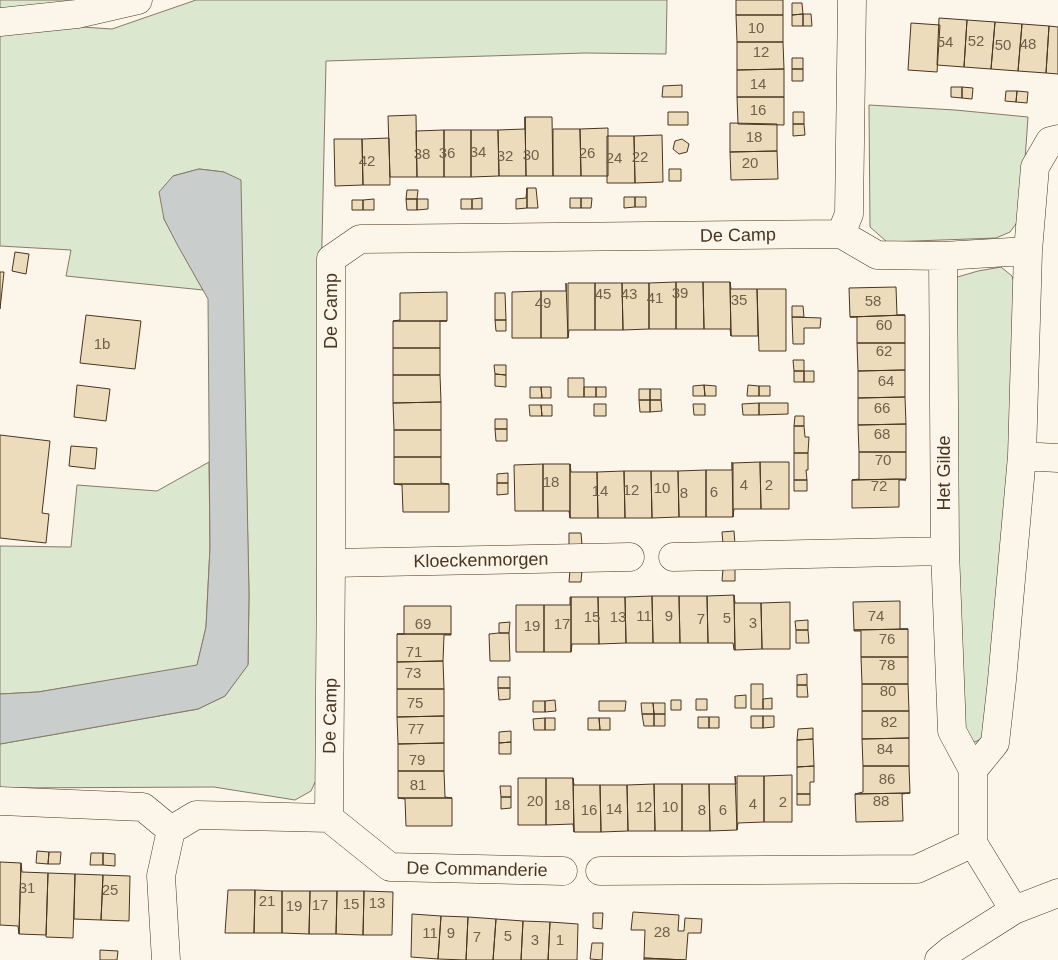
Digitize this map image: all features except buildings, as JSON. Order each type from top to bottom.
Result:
[{"type":"street","points":[[0,22],[77,14],[138,0]]},
{"type":"street","points":[[852,0],[849,214],[841,234],[878,255],[943,256],[1028,251]]},
{"type":"street","points":[[973,770],[995,743],[1022,456],[1028,251],[1035,167],[1050,142],[1058,139]]},
{"type":"street","name":"De Camp","points":[[328,818],[332,259],[360,239],[841,234]]},
{"type":"street","name":"Het Gilde","points":[[943,256],[945,551],[952,731],[973,770],[973,842]]},
{"type":"street","points":[[1022,456],[1058,458]]},
{"type":"street","points":[[673,557],[945,551]]},
{"type":"street","name":"Kloeckenmorgen","points":[[331,563],[630,557]]},
{"type":"street","points":[[0,801],[143,807],[171,830]]},
{"type":"street","points":[[166,960],[162,876],[171,830],[196,815],[328,818]]},
{"type":"street","name":"De Commanderie","points":[[328,818],[390,867],[563,871]]},
{"type":"street","points":[[600,871],[917,869],[973,842],[1014,910]]},
{"type":"street","points":[[940,960],[951,950],[1014,910],[1058,893]]},
{"type":"green space","points":[[0,0],[91,0],[0,12]]},
{"type":"green space","points":[[196,0],[667,0],[666,54],[585,53],[326,61],[319,375],[318,776],[311,791],[295,800],[214,787],[0,788],[0,744],[198,709],[225,696],[248,664],[249,594],[242,293],[224,172],[199,169],[173,176],[164,219],[203,290],[66,276],[71,250],[0,246],[0,26],[52,25],[112,29]]},
{"type":"green space","points":[[869,105],[1028,117],[1021,217],[1010,232],[996,238],[887,242],[870,227]]},
{"type":"green space","points":[[1001,267],[1012,276],[1017,292],[1020,320],[985,737],[975,742],[963,736],[960,726],[954,278]]},
{"type":"green space","points":[[209,462],[210,548],[206,627],[197,666],[38,692],[0,694],[0,546],[71,547],[77,485],[157,491]]},
{"type":"shaded area","points":[[199,169],[224,172],[241,180],[249,594],[248,665],[225,696],[198,709],[0,744],[0,694],[38,692],[197,665],[206,627],[210,548],[208,299],[164,219],[159,192],[173,176]]}]
